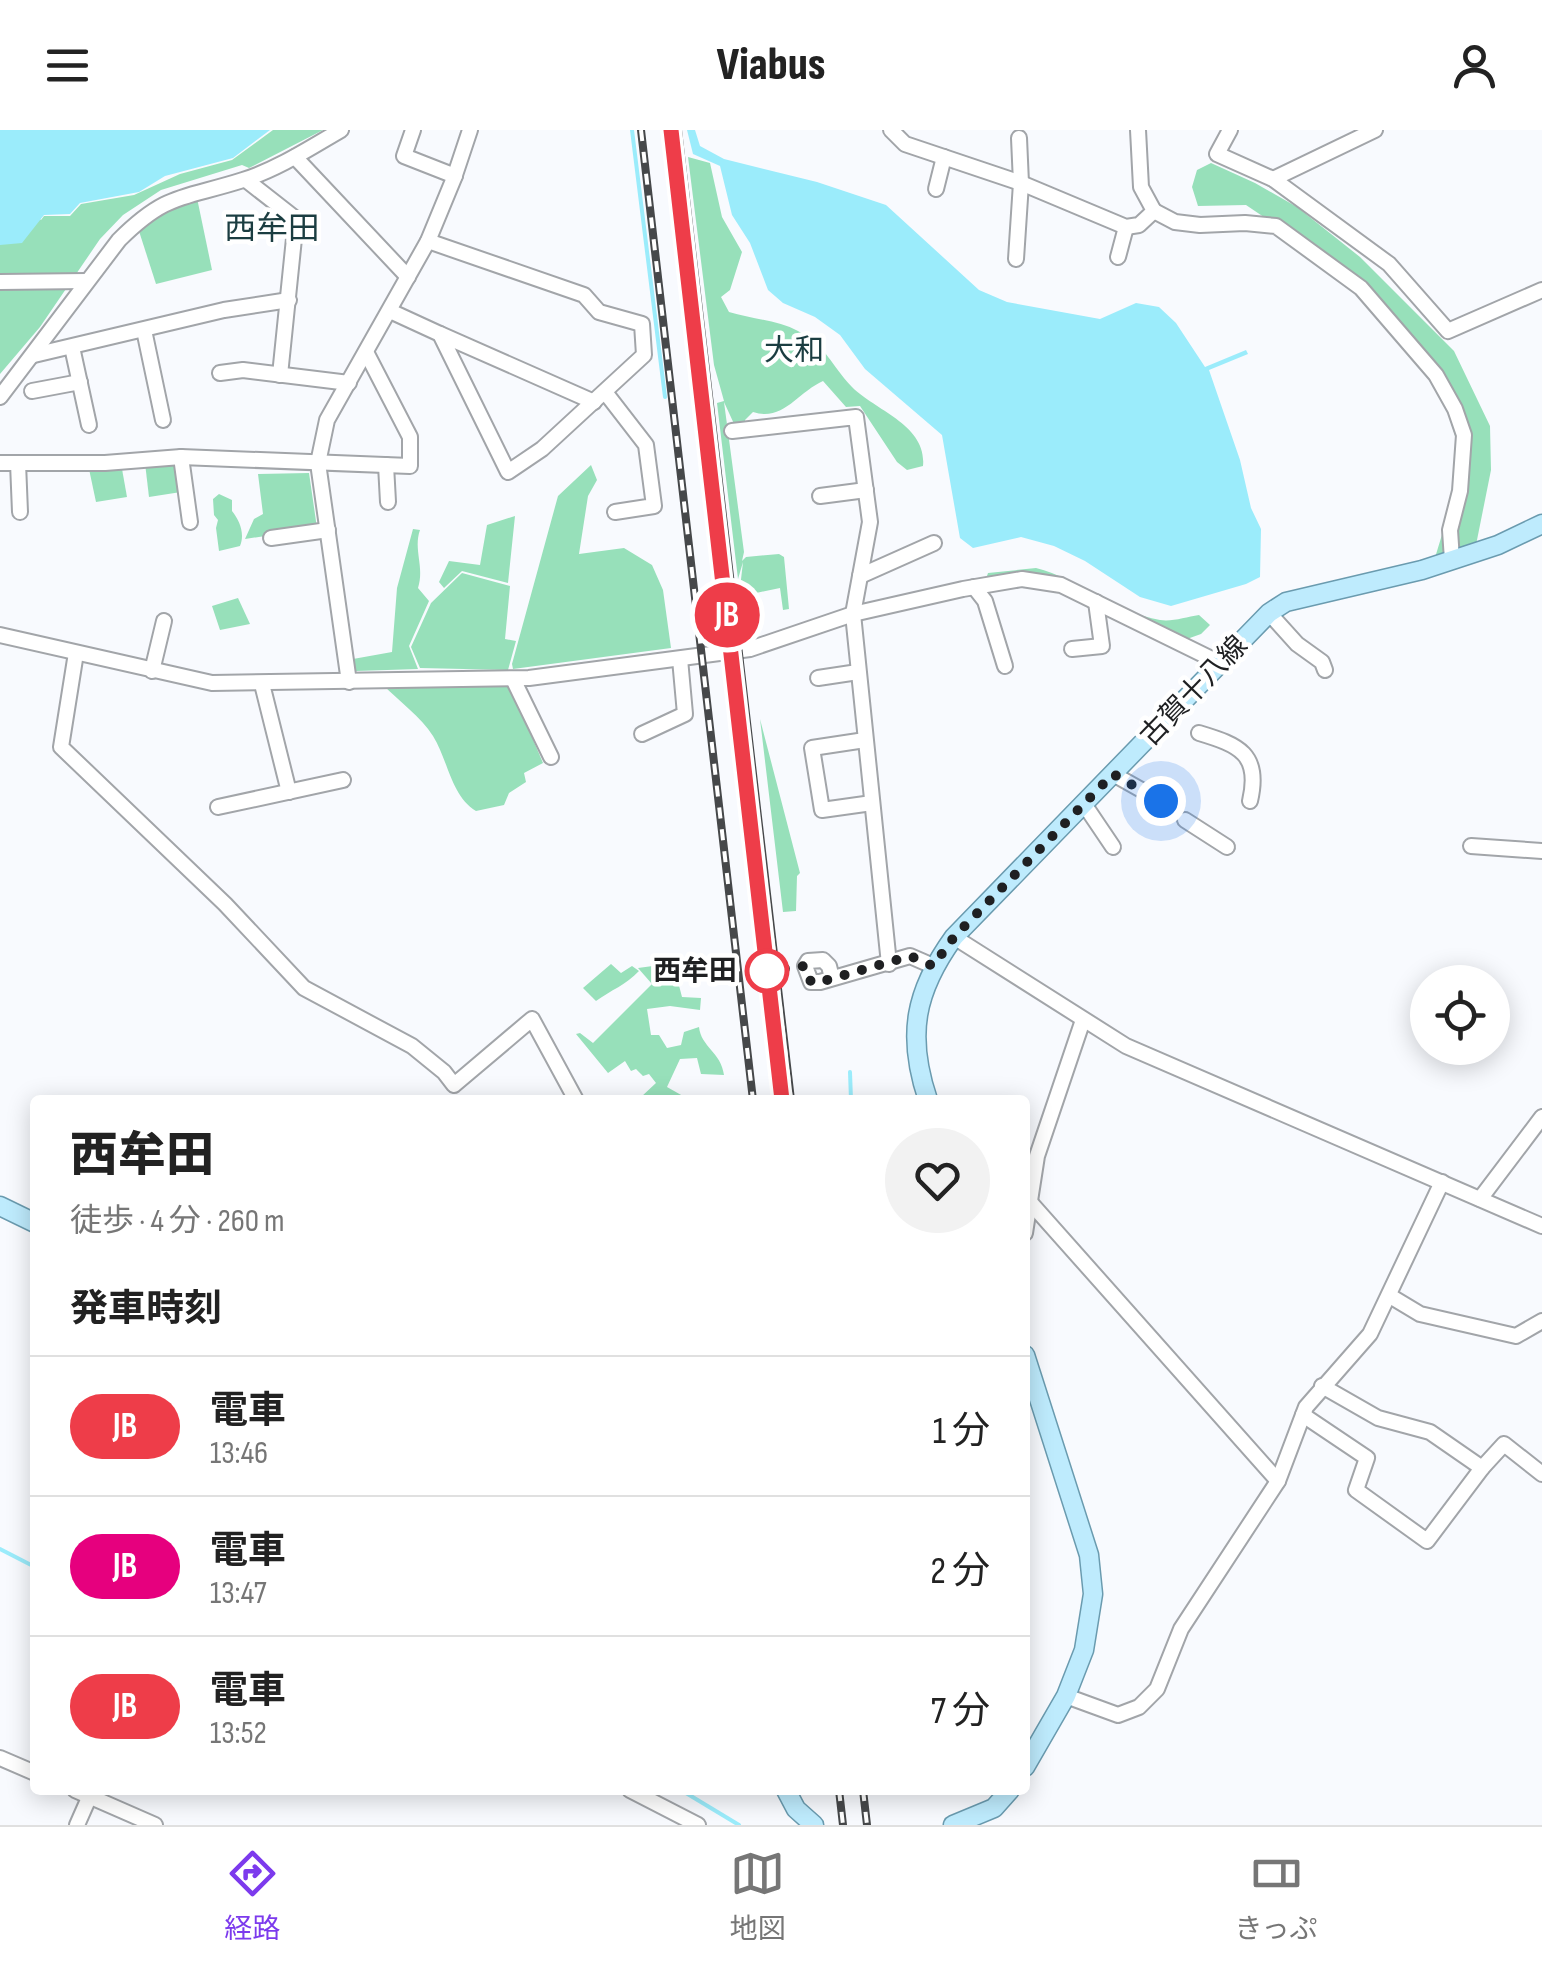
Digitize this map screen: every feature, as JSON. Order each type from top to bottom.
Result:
[{"type":"main road","name":"古賀十八線","points":[[927,1095],[917,1038],[918,1002],[933,966],[954,937],[1269,612],[1286,602],[1422,570],[1498,545],[1542,524]]},
{"type":"main road","points":[[0,1206],[30,1221]]},
{"type":"main road","points":[[1030,1371],[1089,1555],[1093,1594],[1084,1650],[1066,1696],[1030,1757]]},
{"type":"main road","points":[[789,1795],[796,1809],[814,1825]]},
{"type":"main road","points":[[954,1825],[994,1808],[1006,1795]]},
{"type":"street","points":[[0,397],[86,281],[142,217],[170,199],[246,180],[341,130]]},
{"type":"street","points":[[412,130],[404,156],[456,176]]},
{"type":"street","points":[[349,682],[318,463],[327,420],[428,241],[456,176],[470,130]]},
{"type":"street","points":[[891,130],[906,144],[1021,183],[1126,227],[1138,225],[1154,211]]},
{"type":"street","points":[[1138,130],[1141,187],[1154,211],[1174,222],[1276,226],[1360,288],[1423,360],[1455,409],[1464,436],[1460,491],[1450,530],[1452,560]]},
{"type":"street","points":[[1230,130],[1217,154],[1274,178],[1388,264],[1448,331],[1542,290]]},
{"type":"street","points":[[1274,178],[1375,130]]},
{"type":"street","points":[[1016,259],[1021,183],[1019,138]]},
{"type":"street","points":[[295,157],[408,278]]},
{"type":"street","points":[[936,189],[944,157]]},
{"type":"street","points":[[246,180],[296,220],[280,375]]},
{"type":"street","points":[[1118,257],[1126,227]]},
{"type":"street","points":[[428,241],[584,295],[599,312],[642,324],[644,354],[542,449],[508,472],[440,334]]},
{"type":"street","points":[[0,282],[86,281]]},
{"type":"street","points":[[34,355],[224,310],[290,300]]},
{"type":"street","points":[[390,311],[599,397],[651,442],[654,506],[615,512]]},
{"type":"street","points":[[144,330],[163,420]]},
{"type":"street","points":[[72,346],[89,425]]},
{"type":"street","points":[[0,462],[105,462],[181,456],[410,466],[410,436],[366,352]]},
{"type":"street","points":[[220,373],[243,370],[348,383]]},
{"type":"street","points":[[32,391],[80,382]]},
{"type":"street","points":[[732,431],[856,417],[870,522],[853,614],[889,964]]},
{"type":"street","points":[[181,456],[190,522]]},
{"type":"street","points":[[18,462],[20,512]]},
{"type":"street","points":[[386,466],[388,502]]},
{"type":"street","points":[[820,496],[866,490]]},
{"type":"street","points":[[271,538],[328,530]]},
{"type":"street","points":[[860,576],[934,543]]},
{"type":"street","points":[[0,635],[212,683],[513,679],[750,649],[853,614],[1022,579],[1061,586],[1222,664]]},
{"type":"street","points":[[974,587],[985,600],[1006,666]]},
{"type":"street","points":[[1072,649],[1102,646],[1096,602]]},
{"type":"street","points":[[1269,612],[1297,644],[1322,662],[1324,670]]},
{"type":"street","points":[[152,672],[164,621]]},
{"type":"street","points":[[76,653],[61,746],[226,904],[304,988],[396,1036],[444,1072],[454,1085],[532,1019],[573,1095]]},
{"type":"street","points":[[642,734],[685,714],[680,659]]},
{"type":"street","points":[[818,678],[858,672]]},
{"type":"street","points":[[513,679],[551,758]]},
{"type":"street","points":[[262,684],[289,792]]},
{"type":"street","points":[[1199,733],[1233,743],[1242,750],[1253,771],[1250,801]]},
{"type":"street","points":[[865,740],[812,748],[822,810],[872,803]]},
{"type":"street","points":[[1113,774],[1161,801]]},
{"type":"street","points":[[218,807],[343,780]]},
{"type":"street","points":[[1084,804],[1113,847]]},
{"type":"street","points":[[1185,820],[1228,847]]},
{"type":"street","points":[[1471,846],[1542,851]]},
{"type":"street","points":[[954,937],[1126,1046],[1542,1226]]},
{"type":"street","points":[[832,978],[910,956],[933,966]]},
{"type":"street","points":[[1030,1196],[1038,1156],[1083,1020]]},
{"type":"street","points":[[1480,1200],[1542,1117]]},
{"type":"street","points":[[1066,1696],[1118,1715],[1138,1707],[1156,1689],[1181,1629],[1278,1481],[1303,1415],[1322,1386],[1370,1334],[1442,1182]]},
{"type":"street","points":[[1030,1202],[1278,1481]]},
{"type":"street","points":[[1390,1296],[1420,1314],[1516,1336],[1542,1321]]},
{"type":"street","points":[[1322,1386],[1378,1418],[1430,1432],[1482,1468]]},
{"type":"street","points":[[1303,1415],[1366,1458],[1356,1490],[1426,1541],[1504,1444],[1542,1474]]},
{"type":"street","points":[[0,1758],[30,1771]]},
{"type":"street","points":[[77,1825],[90,1795]]},
{"type":"street","points":[[95,1795],[155,1825]]},
{"type":"street","points":[[640,1795],[698,1825]]},
{"type":"green space","points":[[273,130],[323,130],[249,168],[242,165],[161,190],[123,215],[100,239],[40,327],[0,374],[0,207],[27,207],[41,220],[44,216],[70,216],[81,204],[134,195],[180,174],[232,160]]},
{"type":"green space","points":[[688,157],[710,163],[722,217],[742,252],[730,290],[721,297],[729,312],[782,324],[808,338],[852,387],[909,429],[922,452],[923,466],[907,470],[897,462],[860,406],[846,407],[823,381],[773,413],[753,412],[745,425],[735,426],[724,402],[742,561],[746,557],[784,557],[789,609],[783,610],[780,588],[756,593],[759,620],[744,623],[740,588],[743,562],[738,579],[717,403],[724,401],[714,365]]},
{"type":"green space","points":[[1211,163],[1297,207],[1360,257],[1454,351],[1490,426],[1491,470],[1476,545],[1434,561],[1451,505],[1456,439],[1440,387],[1328,260],[1246,205],[1198,206],[1192,187],[1197,170]]},
{"type":"green space","points":[[197,198],[212,270],[156,284],[138,228],[173,206]]},
{"type":"green space","points":[[175,462],[181,492],[149,497],[145,463]]},
{"type":"green space","points":[[591,465],[597,480],[588,496],[579,554],[624,548],[652,565],[663,590],[671,648],[513,669],[558,496]]},
{"type":"green space","points":[[89,469],[122,469],[127,497],[96,502]]},
{"type":"green space","points":[[309,473],[317,528],[245,539],[254,519],[263,514],[258,474]]},
{"type":"green space","points":[[219,494],[232,500],[242,537],[240,546],[219,551],[213,499]]},
{"type":"green space","points":[[515,516],[508,583],[462,571],[444,588],[439,582],[449,561],[480,565],[487,525]]},
{"type":"green space","points":[[413,529],[420,530],[418,588],[429,601],[409,646],[418,669],[356,671],[353,659],[392,652],[397,588]]},
{"type":"green space","points":[[1036,568],[1144,616],[1174,620],[1199,615],[1210,625],[1201,634],[1187,639],[1041,575],[986,579],[988,573]]},
{"type":"green space","points":[[462,573],[510,586],[505,639],[516,641],[508,670],[420,668],[411,647],[431,603]]},
{"type":"green space","points":[[238,598],[250,624],[220,630],[212,606]]},
{"type":"green space","points":[[383,685],[510,685],[543,763],[524,773],[526,782],[509,793],[504,805],[476,811],[455,787],[428,729]]},
{"type":"green space","points":[[760,719],[800,873],[796,911],[783,912]]},
{"type":"green space","points":[[697,960],[699,972],[676,974],[682,997],[701,998],[700,1010],[670,1006],[647,1009],[651,1035],[659,1035],[667,1048],[681,1045],[684,1032],[699,1027],[724,1075],[701,1074],[697,1058],[680,1059],[667,1087],[681,1095],[643,1095],[656,1083],[649,1074],[631,1071],[625,1061],[608,1073],[576,1034],[593,1043],[652,984],[638,968]]},
{"type":"green space","points":[[611,964],[621,973],[632,966],[639,971],[596,1001],[583,988]]},
{"type":"water","points":[[0,130],[270,130],[233,158],[165,176],[139,192],[80,203],[70,214],[44,215],[22,243],[0,245]]},
{"type":"water","points":[[687,130],[695,130],[700,146],[724,159],[817,182],[886,205],[979,290],[1007,302],[1100,319],[1136,303],[1159,307],[1176,323],[1205,367],[1246,350],[1248,354],[1209,370],[1261,529],[1260,577],[1171,606],[1140,597],[1054,546],[1021,537],[973,548],[960,538],[942,435],[865,369],[840,335],[815,317],[783,303],[768,290],[750,243],[732,215],[720,166],[693,154]]},
{"type":"waterway","points":[[632,130],[665,397]]},
{"type":"waterway","points":[[850,1072],[851,1095]]},
{"type":"waterway","points":[[0,1549],[30,1564]]},
{"type":"waterway","points":[[689,1795],[739,1825]]},
{"type":"railway","points":[[641,130],[752,1095]]},
{"type":"railway","points":[[678,130],[790,1095]]},
{"type":"railway","points":[[840,1795],[843,1825]]},
{"type":"railway","points":[[864,1795],[867,1825]]},
{"type":"train","name":"JB","points":[[671,130],[781,1095]]},
{"type":"place","name":"西牟田","points":[[767,971]]},
{"type":"district","name":"西牟田","points":[[272,229]]},
{"type":"district","name":"大和","points":[[794,351]]},
{"type":"route","points":[[767,971],[805,966],[811,982],[820,982],[910,956],[933,966],[954,937],[1113,774],[1161,801]]}]
